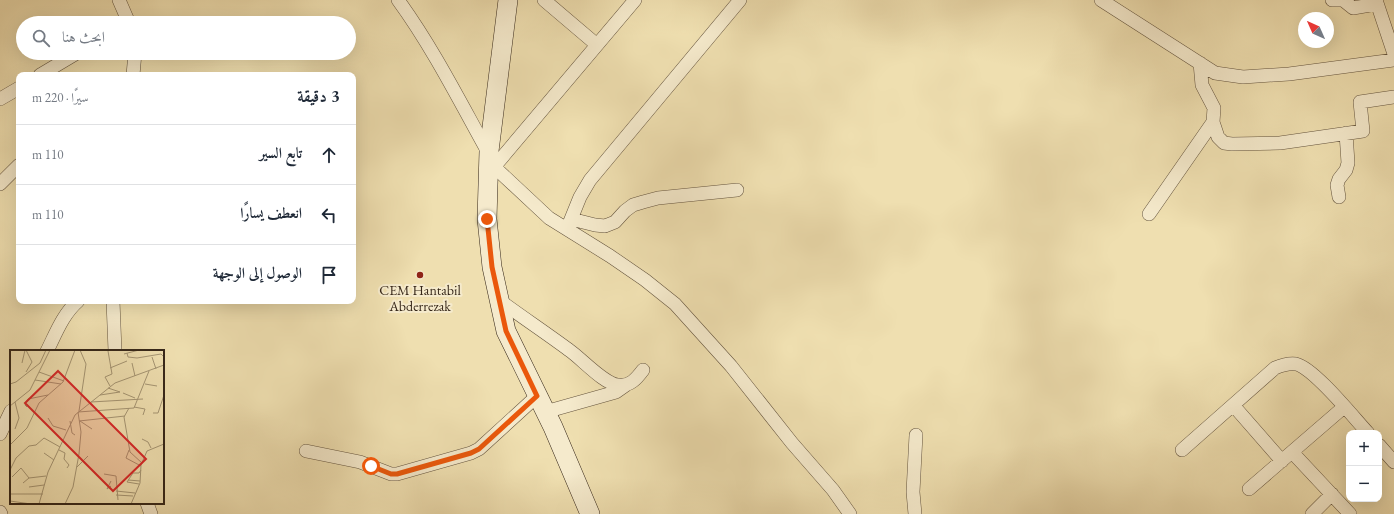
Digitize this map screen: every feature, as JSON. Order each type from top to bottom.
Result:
[{"type":"street","points":[[119,0],[126,16]]},
{"type":"street","points":[[398,0],[411,17],[450,83],[491,161],[549,218],[569,224],[605,226],[615,222],[633,205],[643,202],[658,198],[737,190]]},
{"type":"street","points":[[508,0],[491,161],[487,219],[492,267],[506,331],[541,404],[590,514]]},
{"type":"street","points":[[544,0],[597,45]]},
{"type":"street","points":[[491,161],[597,45],[635,0]]},
{"type":"street","points":[[1101,0],[1215,73],[1243,77],[1289,74],[1394,60]]},
{"type":"street","points":[[1332,0],[1342,0],[1353,8],[1376,2],[1394,54]]},
{"type":"street","points":[[569,224],[580,198],[590,180],[735,2]]},
{"type":"street","points":[[45,72],[65,60]]},
{"type":"street","points":[[134,72],[135,60]]},
{"type":"street","points":[[1200,63],[1202,85],[1214,108],[1213,122],[1218,137],[1224,143],[1280,143],[1363,130],[1360,102],[1394,97]]},
{"type":"street","points":[[0,99],[16,90]]},
{"type":"street","points":[[1149,214],[1213,122]]},
{"type":"street","points":[[1339,197],[1337,185],[1339,179],[1346,170],[1348,163],[1346,133]]},
{"type":"street","points":[[0,184],[16,168]]},
{"type":"street","points":[[569,224],[675,304],[731,366],[792,443],[833,490],[850,514]]},
{"type":"street","points":[[499,300],[571,350],[610,383],[620,386],[628,384]]},
{"type":"street","points":[[48,350],[62,320],[75,304]]},
{"type":"street","points":[[113,304],[115,350]]},
{"type":"street","points":[[1182,450],[1275,368],[1285,364],[1297,364],[1306,369],[1319,380],[1365,430]]},
{"type":"street","points":[[306,451],[360,462],[391,474],[397,474],[471,453],[479,449],[541,404],[616,392],[634,381],[643,370]]},
{"type":"street","points":[[1233,405],[1282,461]]},
{"type":"street","points":[[1249,489],[1344,407]]},
{"type":"street","points":[[0,434],[10,413]]},
{"type":"street","points":[[914,514],[913,492],[916,434]]},
{"type":"street","points":[[1382,449],[1394,462]]},
{"type":"street","points":[[1292,452],[1350,514]]},
{"type":"street","points":[[1312,514],[1332,494]]},
{"type":"street","points":[[147,504],[151,514]]},
{"type":"place","name":"CEM Hantabil Abderrezak","points":[[420,275]]},
{"type":"route","points":[[371,466],[391,474],[397,474],[471,453],[479,449],[537,396],[506,331],[492,267],[487,219]]}]
